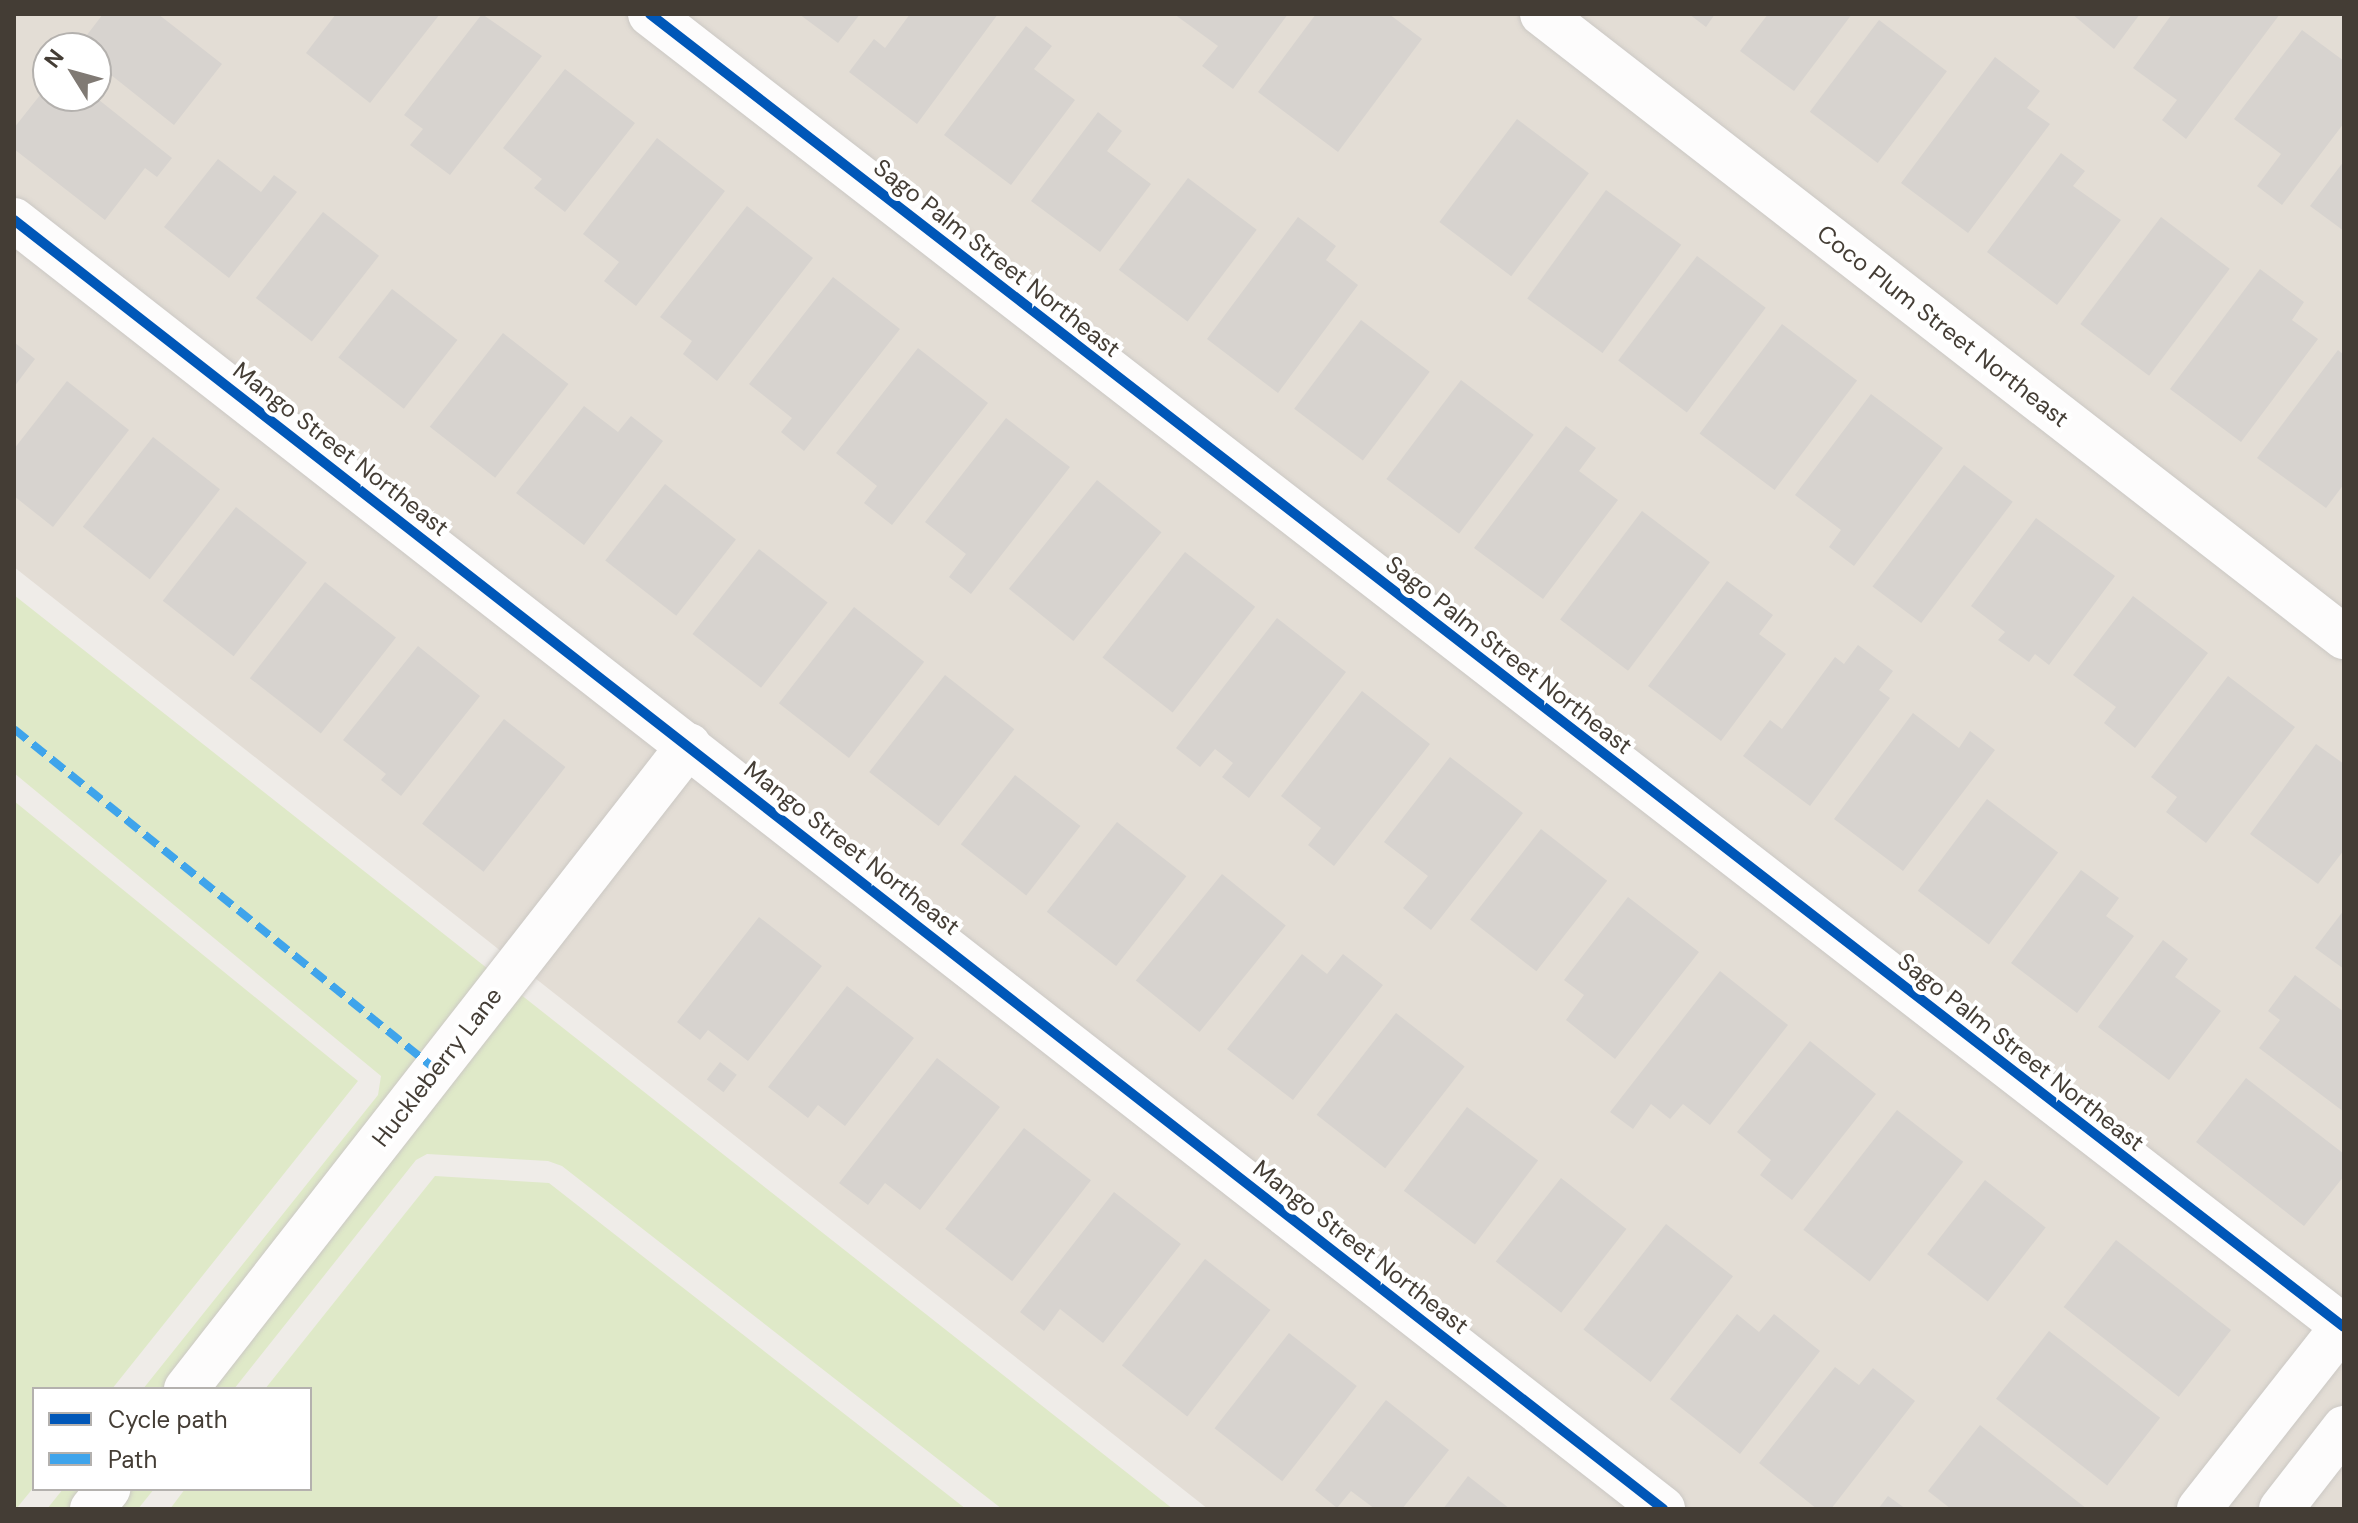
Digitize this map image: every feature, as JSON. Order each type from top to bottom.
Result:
[{"type":"street","name":"Sago Palm Street Northeast","points":[[650,14],[2344,1326]]},
{"type":"street","name":"Coco Plum Street Northeast","points":[[1542,14],[2344,637]]},
{"type":"street","name":"Mango Street Northeast","points":[[14,220],[1663,1509]]},
{"type":"street","name":"Huckleberry Lane","points":[[188,1387],[689,745]]},
{"type":"street","points":[[2199,1509],[2344,1326]]},
{"type":"street","points":[[2281,1509],[2344,1428]]},
{"type":"street","points":[[92,1509],[106,1491]]},
{"type":"shaded area","points":[[14,14],[2344,14],[2344,1509],[1208,1509],[14,567]]},
{"type":"green space","points":[[14,595],[1173,1509],[1002,1509],[562,1166],[548,1161],[427,1154],[416,1160],[236,1387],[145,1387],[378,1095],[381,1076],[14,773]]},
{"type":"green space","points":[[14,801],[358,1081],[114,1387],[32,1387],[32,1489],[16,1509]]},
{"type":"green space","points":[[435,1176],[549,1183],[966,1509],[170,1509],[184,1491],[312,1491],[312,1387],[267,1387]]},
{"type":"green space","points":[[61,1491],[152,1491],[138,1509],[47,1509]]},
{"type":"building","points":[[103,14],[158,14],[222,64],[174,125],[112,76],[112,32],[89,32]]},
{"type":"building","points":[[336,14],[440,14],[370,103],[306,53]]},
{"type":"building","points":[[482,14],[542,56],[450,175],[410,145],[423,129],[404,115]]},
{"type":"building","points":[[799,14],[860,14],[838,43]]},
{"type":"building","points":[[910,14],[998,14],[917,124],[849,72],[874,39],[885,48]]},
{"type":"building","points":[[1174,14],[1288,14],[1233,89],[1202,66],[1218,46]]},
{"type":"building","points":[[1316,14],[1389,14],[1422,39],[1338,152],[1258,92]]},
{"type":"building","points":[[1689,14],[1715,14],[1706,27]]},
{"type":"building","points":[[1768,14],[1852,14],[1794,91],[1740,51]]},
{"type":"building","points":[[2072,14],[2140,14],[2114,49]]},
{"type":"building","points":[[2172,14],[2280,14],[2186,139],[2162,120],[2177,100],[2133,68]]},
{"type":"building","points":[[1879,20],[1947,71],[1878,163],[1810,112]]},
{"type":"building","points":[[1026,26],[1052,46],[1034,69],[1075,100],[1011,185],[944,135]]},
{"type":"building","points":[[2302,30],[2344,61],[2344,123],[2282,205],[2257,186],[2281,154],[2234,119]]},
{"type":"building","points":[[1995,57],[2040,91],[2027,108],[2050,124],[1968,233],[1901,183]]},
{"type":"building","points":[[565,69],[635,123],[565,212],[534,188],[542,179],[503,148]]},
{"type":"building","points":[[32,105],[32,112],[112,110],[172,158],[157,177],[145,168],[105,220],[14,149],[14,128]]},
{"type":"building","points":[[1098,112],[1122,131],[1107,151],[1151,184],[1100,252],[1031,201]]},
{"type":"building","points":[[1517,119],[1589,173],[1511,276],[1439,222]]},
{"type":"building","points":[[657,138],[725,191],[636,306],[604,281],[619,262],[583,234]]},
{"type":"building","points":[[2061,153],[2085,171],[2073,186],[2121,220],[2057,305],[1987,252]]},
{"type":"building","points":[[218,159],[261,192],[274,175],[297,192],[229,278],[164,227]]},
{"type":"building","points":[[2344,161],[2344,231],[2310,206]]},
{"type":"building","points":[[1188,178],[1257,230],[1187,322],[1119,270]]},
{"type":"building","points":[[1606,190],[1681,245],[1602,353],[1527,298]]},
{"type":"building","points":[[747,206],[813,258],[717,381],[683,354],[692,341],[660,317]]},
{"type":"building","points":[[323,212],[379,256],[312,342],[256,298]]},
{"type":"building","points":[[1298,217],[1336,246],[1326,260],[1358,285],[1278,393],[1207,339]]},
{"type":"building","points":[[2161,217],[2230,269],[2149,376],[2080,324]]},
{"type":"building","points":[[1697,256],[1766,308],[1687,412],[1618,361]]},
{"type":"building","points":[[2260,269],[2304,302],[2292,320],[2318,339],[2241,442],[2170,389]]},
{"type":"building","points":[[833,277],[900,329],[804,451],[781,432],[792,418],[749,384]]},
{"type":"building","points":[[392,289],[457,340],[404,409],[338,358]]},
{"type":"building","points":[[1361,320],[1430,372],[1363,460],[1294,409]]},
{"type":"building","points":[[1782,324],[1857,381],[1775,490],[1700,433]]},
{"type":"building","points":[[503,333],[568,384],[495,478],[430,427]]},
{"type":"building","points":[[14,342],[35,359],[14,387]]},
{"type":"building","points":[[918,348],[988,403],[892,525],[864,503],[877,486],[836,453]]},
{"type":"building","points":[[2338,350],[2344,355],[2344,484],[2326,508],[2257,458]]},
{"type":"building","points":[[1461,380],[1534,435],[1459,534],[1386,479]]},
{"type":"building","points":[[67,381],[129,430],[53,527],[14,496],[14,449]]},
{"type":"building","points":[[1871,394],[1943,448],[1854,566],[1829,547],[1841,530],[1795,495]]},
{"type":"building","points":[[584,406],[618,432],[631,416],[663,441],[584,545],[516,493]]},
{"type":"building","points":[[1006,418],[1070,467],[971,594],[949,577],[966,554],[925,522]]},
{"type":"building","points":[[1566,426],[1596,448],[1579,471],[1618,500],[1543,599],[1474,548]]},
{"type":"building","points":[[153,437],[220,489],[150,579],[83,527]]},
{"type":"building","points":[[1964,465],[2013,502],[1921,623],[1873,586]]},
{"type":"building","points":[[1097,480],[1162,532],[1073,641],[1009,589]]},
{"type":"building","points":[[665,484],[736,539],[676,616],[605,560]]},
{"type":"building","points":[[236,507],[307,562],[234,656],[163,601]]},
{"type":"building","points":[[1642,511],[1710,562],[1628,671],[1560,620]]},
{"type":"building","points":[[2036,518],[2115,576],[2049,665],[2035,654],[2029,662],[1998,640],[2005,632],[1971,606]]},
{"type":"building","points":[[759,549],[828,603],[761,688],[693,634]]},
{"type":"building","points":[[1185,552],[1255,607],[1173,712],[1103,658]]},
{"type":"building","points":[[1727,581],[1773,615],[1759,634],[1786,654],[1721,741],[1648,686]]},
{"type":"building","points":[[325,582],[396,637],[321,734],[250,678]]},
{"type":"building","points":[[2133,596],[2208,653],[2135,748],[2104,723],[2116,707],[2073,675]]},
{"type":"building","points":[[854,607],[924,662],[849,758],[779,703]]},
{"type":"building","points":[[1277,618],[1346,672],[1249,798],[1222,777],[1233,763],[1215,749],[1200,767],[1176,748]]},
{"type":"building","points":[[1858,645],[1893,671],[1879,690],[1890,698],[1810,806],[1743,756],[1770,720],[1782,729],[1835,657],[1844,664]]},
{"type":"building","points":[[418,646],[480,696],[401,796],[381,780],[386,774],[343,740]]},
{"type":"building","points":[[945,675],[1014,729],[939,826],[869,772]]},
{"type":"building","points":[[2228,676],[2295,727],[2206,843],[2166,812],[2177,797],[2151,777]]},
{"type":"building","points":[[1362,691],[1430,744],[1334,866],[1308,845],[1321,828],[1281,796]]},
{"type":"building","points":[[1913,713],[1959,748],[1970,731],[1995,750],[1903,871],[1834,819]]},
{"type":"building","points":[[504,719],[565,767],[484,872],[422,824]]},
{"type":"building","points":[[2316,744],[2344,764],[2344,850],[2318,884],[2250,834]]},
{"type":"building","points":[[1450,757],[1523,813],[1431,930],[1403,908],[1428,876],[1384,842]]},
{"type":"building","points":[[1015,775],[1080,826],[1026,895],[961,844]]},
{"type":"building","points":[[1987,799],[2058,853],[1989,944],[1918,891]]},
{"type":"building","points":[[1117,822],[1186,876],[1116,966],[1047,912]]},
{"type":"building","points":[[1541,829],[1607,881],[1536,971],[1470,920]]},
{"type":"building","points":[[2081,870],[2119,898],[2106,916],[2134,936],[2077,1013],[2011,963]]},
{"type":"building","points":[[1222,874],[1286,926],[1200,1032],[1136,980]]},
{"type":"building","points":[[1628,897],[1699,952],[1615,1059],[1566,1020],[1584,995],[1564,980]]},
{"type":"building","points":[[2344,910],[2344,969],[2315,948]]},
{"type":"building","points":[[759,917],[822,966],[748,1061],[708,1030],[700,1040],[677,1022]]},
{"type":"building","points":[[2163,940],[2188,959],[2175,977],[2221,1011],[2169,1080],[2098,1027]]},
{"type":"building","points":[[1302,954],[1327,974],[1343,954],[1383,985],[1293,1100],[1227,1049]]},
{"type":"building","points":[[1720,971],[1788,1025],[1710,1125],[1683,1104],[1670,1119],[1651,1104],[1633,1129],[1610,1112]]},
{"type":"building","points":[[2295,975],[2344,1012],[2344,1112],[2259,1048],[2280,1020],[2268,1011]]},
{"type":"building","points":[[847,986],[914,1038],[845,1126],[818,1105],[808,1118],[768,1087]]},
{"type":"building","points":[[1396,1013],[1465,1067],[1385,1168],[1317,1115]]},
{"type":"building","points":[[1810,1041],[1876,1094],[1792,1200],[1760,1175],[1771,1160],[1737,1132]]},
{"type":"building","points":[[937,1058],[1000,1107],[920,1210],[885,1183],[868,1205],[839,1183]]},
{"type":"building","points":[[720,1062],[737,1075],[724,1092],[707,1080]]},
{"type":"building","points":[[2246,1078],[2344,1154],[2344,1176],[2304,1226],[2196,1142]]},
{"type":"building","points":[[1467,1107],[1538,1161],[1475,1244],[1404,1191]]},
{"type":"building","points":[[1897,1110],[1963,1162],[1870,1281],[1803,1230]]},
{"type":"building","points":[[1024,1128],[1091,1180],[1012,1281],[945,1229]]},
{"type":"building","points":[[1561,1178],[1626,1229],[1561,1313],[1496,1262]]},
{"type":"building","points":[[1985,1180],[2046,1227],[1988,1301],[1927,1254]]},
{"type":"building","points":[[1114,1192],[1181,1244],[1103,1343],[1060,1309],[1044,1331],[1020,1312]]},
{"type":"building","points":[[1666,1224],[1733,1276],[1650,1382],[1584,1330]]},
{"type":"building","points":[[2116,1240],[2231,1330],[2179,1397],[2064,1307]]},
{"type":"building","points":[[1205,1259],[1270,1310],[1187,1416],[1122,1365]]},
{"type":"building","points":[[1737,1314],[1759,1332],[1774,1314],[1820,1351],[1740,1454],[1670,1399]]},
{"type":"building","points":[[2049,1331],[2160,1418],[2107,1486],[1996,1399]]},
{"type":"building","points":[[1289,1333],[1357,1386],[1282,1481],[1215,1428]]},
{"type":"building","points":[[1835,1367],[1859,1385],[1873,1368],[1915,1401],[1831,1509],[1817,1509],[1759,1463]]},
{"type":"building","points":[[1386,1400],[1449,1450],[1402,1509],[1375,1509],[1351,1491],[1337,1508],[1315,1490]]},
{"type":"building","points":[[1980,1425],[2087,1509],[1951,1509],[1928,1491]]},
{"type":"building","points":[[1468,1476],[1510,1509],[1443,1509]]},
{"type":"building","points":[[1888,1496],[1906,1509],[1878,1509]]},
{"type":"marked path","points":[[14,729],[435,1069]]},
{"type":"cycle path","points":[[650,14],[2344,1327]]},
{"type":"cycle path","points":[[14,220],[1663,1509]]}]
